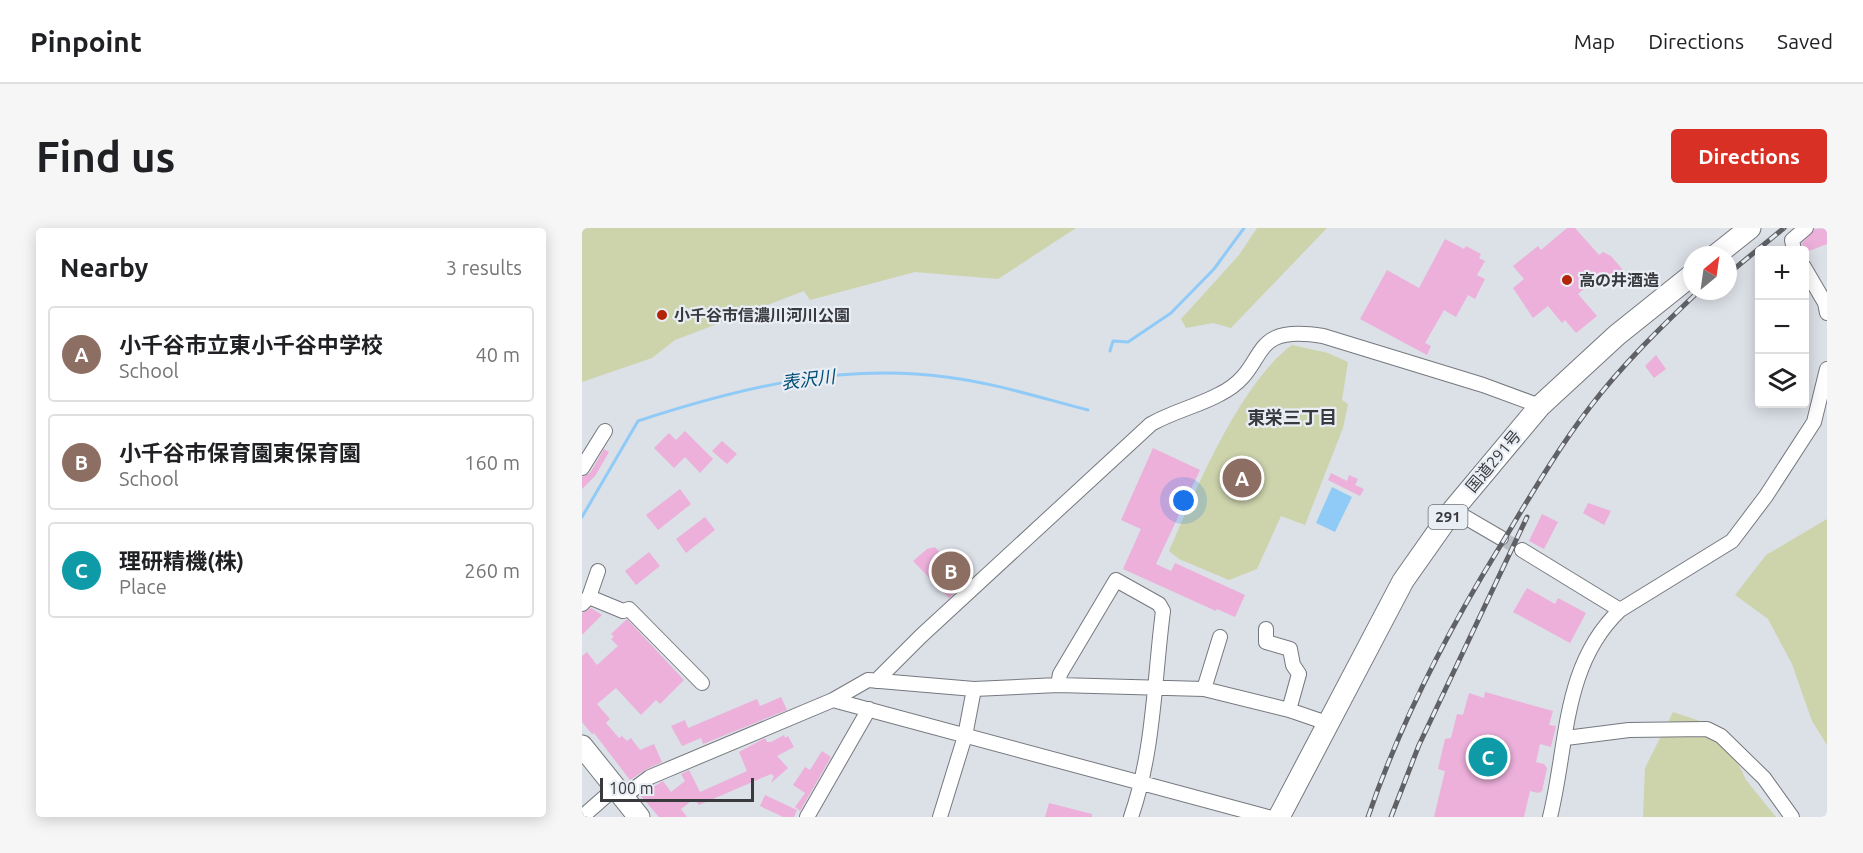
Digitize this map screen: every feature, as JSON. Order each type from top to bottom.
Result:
[{"type":"highway","points":[[1727,246],[1750,228]]},
{"type":"highway","name":"国道291号","points":[[1280,817],[1403,580],[1453,510],[1540,406],[1617,335],[1683,282]]},
{"type":"highway","points":[[582,746],[639,817]]},
{"type":"street","points":[[1793,246],[1792,240],[1806,228]]},
{"type":"street","points":[[1809,276],[1825,303],[1827,313]]},
{"type":"street","points":[[876,681],[921,636],[1151,424],[1178,409],[1220,394],[1245,377],[1261,348],[1274,337],[1299,332],[1323,336],[1483,385],[1540,406]]},
{"type":"street","points":[[1550,817],[1578,671],[1609,620],[1620,610],[1732,541],[1766,496],[1814,422],[1827,369]]},
{"type":"street","points":[[582,468],[605,430]]},
{"type":"street","points":[[1453,510],[1501,538]]},
{"type":"street","points":[[1522,550],[1620,610]]},
{"type":"street","points":[[598,571],[585,601],[623,611],[629,609],[702,683]]},
{"type":"street","points":[[1058,685],[1060,674],[1116,580],[1159,604],[1163,611],[1154,688],[1154,717],[1142,784],[1131,817]]},
{"type":"street","points":[[1266,629],[1266,642],[1290,648],[1293,665],[1299,674],[1289,710]]},
{"type":"street","points":[[1204,690],[1220,637]]},
{"type":"street","points":[[582,817],[619,792],[650,777],[833,700],[868,680],[974,689],[1058,685],[1204,690],[1289,710],[1327,723]]},
{"type":"street","points":[[940,817],[965,736],[974,689]]},
{"type":"street","points":[[833,700],[1268,817]]},
{"type":"street","points":[[807,817],[869,709]]},
{"type":"street","points":[[1566,738],[1629,730],[1707,729],[1721,735],[1764,778],[1792,817]]},
{"type":"green space","name":"小千谷市信濃川河川公園","points":[[582,228],[1076,228],[998,279],[915,272],[810,300],[804,291],[675,340],[652,358],[582,382]]},
{"type":"green space","points":[[1257,228],[1327,228],[1231,328],[1213,323],[1186,328],[1181,319],[1239,255]]},
{"type":"green space","points":[[1292,345],[1328,353],[1348,362],[1342,400],[1348,404],[1343,428],[1305,525],[1281,516],[1257,569],[1229,580],[1179,559],[1169,551],[1206,469],[1237,411],[1273,362]]},
{"type":"green space","points":[[1827,519],[1827,745],[1812,721],[1792,664],[1768,619],[1735,595],[1766,555]]},
{"type":"green space","points":[[1673,712],[1721,728],[1746,780],[1776,817],[1643,817],[1645,768]]},
{"type":"water","points":[[1332,487],[1352,497],[1335,532],[1316,523]]},
{"type":"building","points":[[1567,228],[1575,228],[1599,255],[1603,252],[1611,256],[1623,270],[1606,285],[1599,276],[1578,294],[1597,316],[1576,333],[1565,320],[1562,323],[1548,306],[1533,318],[1513,288],[1524,279],[1513,266],[1538,246],[1541,250]]},
{"type":"building","points":[[1827,228],[1827,244],[1809,251],[1809,246],[1803,246],[1802,243],[1815,229]]},
{"type":"building","points":[[1445,239],[1464,249],[1466,246],[1481,254],[1479,258],[1485,261],[1477,275],[1485,279],[1475,299],[1468,295],[1456,317],[1444,310],[1425,343],[1431,346],[1427,355],[1360,319],[1387,270],[1419,288]]},
{"type":"building","points":[[1656,355],[1666,369],[1654,378],[1645,366]]},
{"type":"building","points":[[685,431],[713,459],[700,473],[685,457],[674,468],[654,448],[669,433],[676,440]]},
{"type":"building","points":[[722,441],[737,454],[727,464],[712,451]]},
{"type":"building","points":[[1153,448],[1200,470],[1156,564],[1171,571],[1175,563],[1245,595],[1235,617],[1217,609],[1216,611],[1123,569],[1141,529],[1121,520]]},
{"type":"building","points":[[604,449],[609,452],[595,476],[582,489],[582,477],[590,473]]},
{"type":"building","points":[[1331,473],[1347,481],[1349,475],[1358,479],[1355,485],[1364,489],[1360,496],[1328,480]]},
{"type":"building","points":[[680,489],[691,504],[658,530],[646,515]]},
{"type":"building","points":[[1588,503],[1611,511],[1604,525],[1583,513]]},
{"type":"building","points":[[1542,514],[1558,522],[1544,549],[1529,541]]},
{"type":"building","points":[[705,517],[715,530],[686,553],[676,539]]},
{"type":"building","points":[[935,547],[966,582],[949,598],[913,561],[927,549]]},
{"type":"building","points":[[649,552],[660,566],[636,585],[625,571]]},
{"type":"building","points":[[1527,588],[1555,604],[1558,598],[1586,613],[1570,643],[1513,612]]},
{"type":"building","points":[[591,608],[602,615],[582,635],[582,613]]},
{"type":"building","points":[[627,619],[684,680],[660,704],[656,700],[641,715],[616,688],[597,704],[610,719],[606,723],[619,738],[622,736],[627,741],[631,738],[640,750],[654,744],[662,762],[630,780],[594,733],[592,734],[582,722],[582,656],[587,652],[597,665],[618,646],[611,639],[614,637],[611,634]]},
{"type":"building","points":[[1485,692],[1553,711],[1549,725],[1556,726],[1551,747],[1540,744],[1536,762],[1544,764],[1547,768],[1542,791],[1538,793],[1530,791],[1524,817],[1434,817],[1445,771],[1438,769],[1445,739],[1451,738],[1457,714],[1463,715],[1469,693],[1484,698]]},
{"type":"building","points":[[781,697],[787,710],[703,744],[701,738],[682,746],[671,726],[685,720],[688,728],[757,699],[760,706]]},
{"type":"building","points":[[784,735],[785,738],[788,736],[794,747],[777,756],[788,768],[771,783],[774,776],[771,774],[699,805],[694,799],[681,809],[687,817],[659,817],[640,795],[663,781],[671,792],[685,781],[681,774],[689,770],[700,792],[747,771],[739,752],[765,738],[767,742],[771,742]]},
{"type":"building","points":[[822,751],[831,757],[800,811],[795,807],[805,793],[793,785],[805,767],[810,770]]},
{"type":"building","points":[[765,795],[797,810],[794,817],[783,817],[760,806]]},
{"type":"building","points":[[1049,803],[1092,814],[1092,817],[1045,817]]},
{"type":"waterway","name":"表沢川","points":[[1110,351],[1113,341],[1128,342],[1171,313],[1214,269],[1244,228]]},
{"type":"waterway","name":"表沢川","points":[[582,517],[638,421],[752,389],[829,376],[867,373],[906,374],[982,383],[1088,410]]},
{"type":"tunnel","points":[[1501,538],[1522,550]]},
{"type":"railway","points":[[1737,267],[1784,228]]},
{"type":"railway","points":[[1368,817],[1395,747],[1426,679],[1480,580],[1543,476],[1602,391],[1689,300]]},
{"type":"railway","points":[[1391,817],[1419,745],[1527,517]]},
{"type":"place","name":"高の井酒造","points":[[1567,280]]},
{"type":"place","name":"小千谷市信濃川河川公園","points":[[662,315]]},
{"type":"place","name":"小千谷市立東小千谷中学校","points":[[1242,478]]},
{"type":"place","name":"小千谷市保育園東保育園","points":[[951,571]]},
{"type":"place","name":"理研精機(株)","points":[[1488,757]]},
{"type":"district","name":"東栄三丁目","points":[[1292,418]]}]
